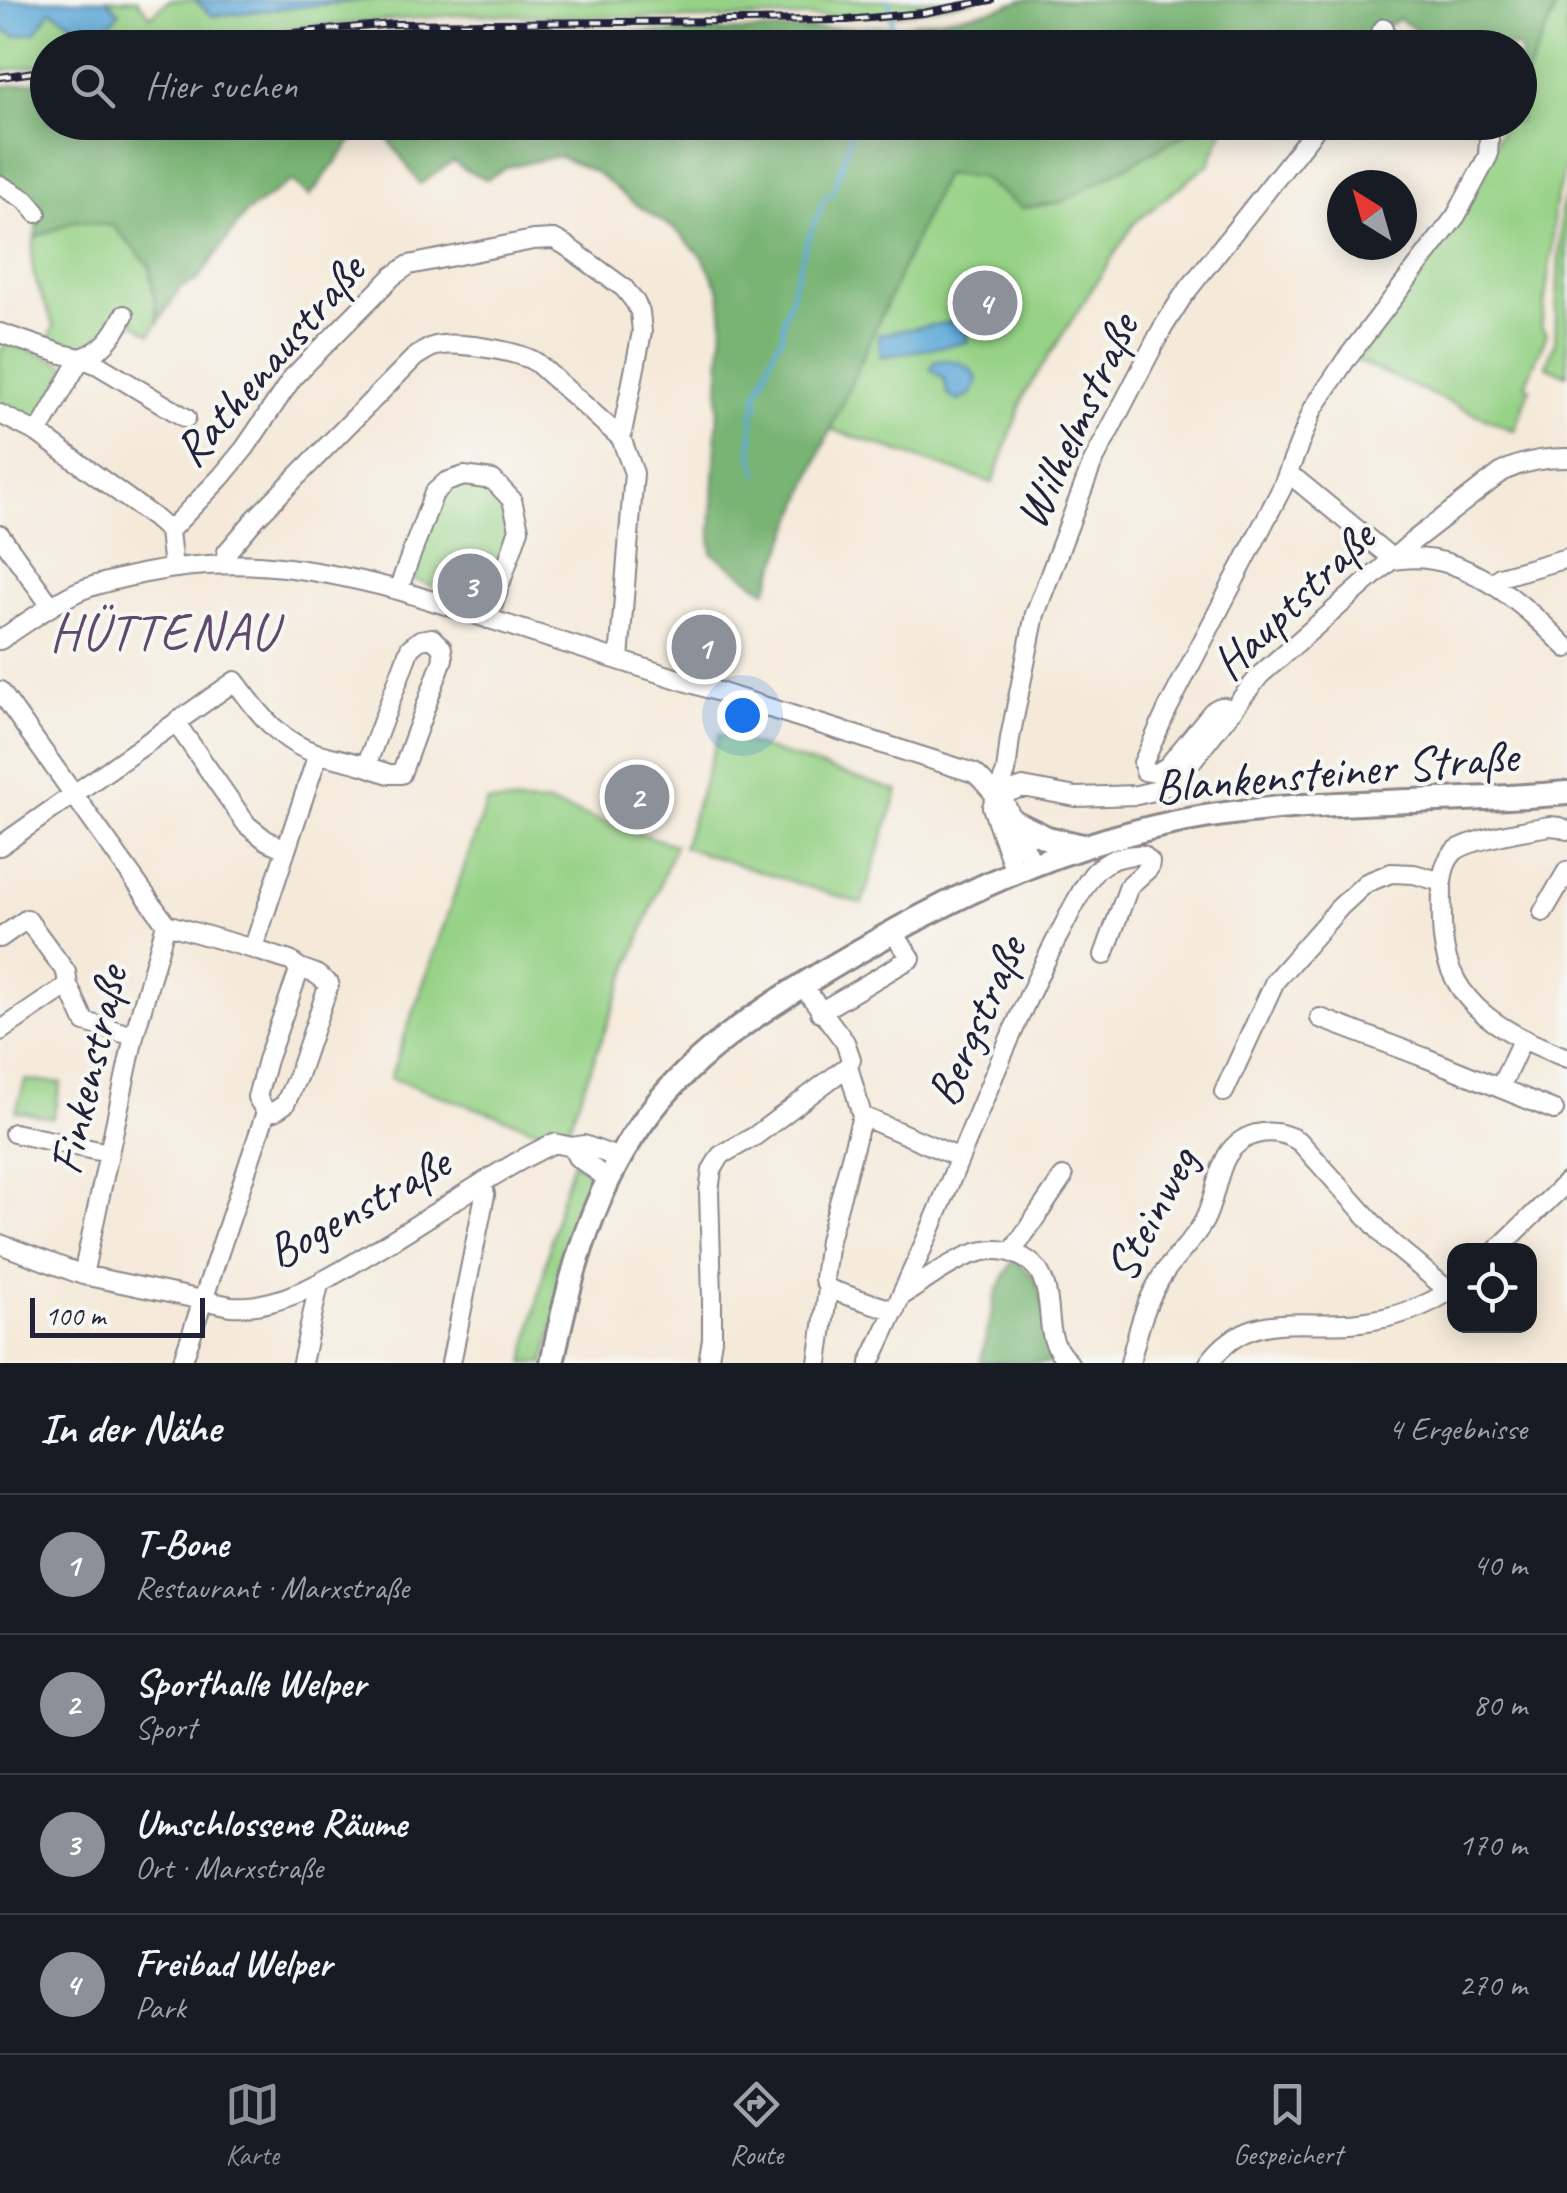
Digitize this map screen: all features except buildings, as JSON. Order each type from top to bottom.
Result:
[{"type":"main road","name":"Blankensteiner Straße","points":[[552,1363],[576,1260],[591,1218],[614,1168],[656,1105],[698,1061],[740,1027],[894,932],[961,895],[1024,868],[1082,846],[1168,824],[1266,809],[1567,793]]},
{"type":"main road","points":[[1014,822],[1048,838],[1082,846]]},
{"type":"street","name":"Wilhelmstraße","points":[[995,796],[1006,772],[1035,614],[1092,464],[1182,296],[1307,140]]},
{"type":"street","points":[[1233,710],[1218,707],[1168,766],[1157,774],[1145,771],[1143,763],[1167,710],[1287,476],[1303,431],[1324,390],[1456,216],[1488,156],[1489,140]]},
{"type":"street","points":[[0,185],[26,200],[37,213]]},
{"type":"street","name":"Rathenaustraße","points":[[169,531],[221,477],[293,377],[393,276],[405,266],[451,255],[554,239],[630,294],[640,312],[642,332],[620,438]]},
{"type":"street","points":[[38,433],[81,358],[106,345],[124,315]]},
{"type":"street","points":[[1,337],[98,365],[186,418]]},
{"type":"street","points":[[224,564],[227,552],[256,518],[416,357],[434,346],[477,348],[530,358],[620,438],[634,473],[618,660]]},
{"type":"street","points":[[0,414],[38,433],[154,517],[169,531],[172,568]]},
{"type":"street","name":"Hauptstraße","points":[[995,796],[1023,787],[1076,797],[1137,795],[1176,781],[1260,675],[1436,522],[1514,466],[1567,458]]},
{"type":"street","points":[[398,590],[434,493],[446,482],[464,476],[493,480],[510,495],[518,529],[488,620]]},
{"type":"street","points":[[1287,476],[1297,480],[1394,560],[1414,556],[1464,570],[1494,585],[1566,645]]},
{"type":"street","name":"Hauptstraße","points":[[1431,559],[1428,538],[1436,522]]},
{"type":"street","points":[[0,535],[51,606]]},
{"type":"street","points":[[1494,585],[1500,577],[1567,558]]},
{"type":"street","points":[[0,640],[51,606],[93,586],[172,568],[224,564],[305,568],[398,590],[964,770],[980,777],[1004,801],[1014,822],[1024,868]]},
{"type":"street","points":[[432,638],[443,605]]},
{"type":"street","points":[[366,766],[410,648],[420,640],[432,638]]},
{"type":"street","points":[[0,846],[235,681],[283,737],[318,754],[400,774],[443,659],[442,648],[432,638]]},
{"type":"street","name":"Finkenstraße","points":[[0,692],[166,924],[134,1036],[83,1275]]},
{"type":"street","points":[[176,723],[247,824],[286,850]]},
{"type":"street","points":[[254,949],[318,754]]},
{"type":"street","points":[[995,796],[992,807],[1024,868]]},
{"type":"street","points":[[1567,830],[1550,826],[1463,846],[1449,858],[1442,882],[1443,938],[1453,974],[1468,996],[1488,1019],[1522,1040],[1567,1058]]},
{"type":"street","name":"Bergstraße","points":[[870,1363],[1018,1018],[1072,912],[1102,865],[1133,854],[1143,855],[1150,868],[1129,886],[1104,954]]},
{"type":"street","points":[[1542,912],[1567,871]]},
{"type":"street","points":[[1224,1092],[1274,981],[1340,907],[1366,883],[1391,872],[1442,882]]},
{"type":"street","points":[[0,938],[27,919],[66,972],[85,1022],[134,1036]]},
{"type":"street","points":[[166,924],[290,961],[329,984],[285,1104],[266,1112]]},
{"type":"street","points":[[820,1012],[911,958],[894,932]]},
{"type":"street","points":[[182,1363],[266,1112],[257,1097],[300,968]]},
{"type":"street","points":[[0,1031],[68,985]]},
{"type":"street","points":[[802,986],[851,1053],[848,1066],[862,1116],[829,1240],[824,1280],[828,1289],[818,1363]]},
{"type":"street","points":[[1320,1018],[1554,1110]]},
{"type":"street","points":[[1500,1088],[1522,1040]]},
{"type":"street","points":[[708,1363],[712,1297],[708,1191],[716,1160],[755,1136],[848,1066]]},
{"type":"street","points":[[862,1116],[960,1158]]},
{"type":"street","name":"Steinweg","points":[[1130,1363],[1147,1305],[1163,1274],[1205,1220],[1225,1157],[1235,1145],[1254,1135],[1276,1132],[1300,1142],[1388,1240],[1447,1286]]},
{"type":"street","points":[[14,1133],[108,1153]]},
{"type":"street","name":"Bogenstraße","points":[[0,1244],[83,1275],[231,1306],[249,1306],[319,1284],[554,1142],[572,1147],[584,1145],[614,1168]]},
{"type":"street","points":[[1012,1252],[1063,1177]]},
{"type":"street","points":[[1504,1243],[1567,1182]]},
{"type":"street","points":[[451,1363],[485,1195],[483,1184]]},
{"type":"street","points":[[828,1289],[899,1303],[968,1256],[987,1249],[1012,1252],[1035,1264],[1047,1292],[1052,1338],[1069,1363]]},
{"type":"street","points":[[302,1363],[319,1284]]},
{"type":"street","points":[[1209,1363],[1239,1336],[1267,1324],[1366,1321],[1412,1311],[1447,1293]]},
{"type":"green space","points":[[107,0],[137,0],[151,16],[169,0],[195,0],[212,16],[365,0],[975,0],[896,15],[695,19],[470,14],[289,30],[83,30],[119,12]]},
{"type":"green space","points":[[1023,0],[1559,0],[1537,51],[1537,30],[1416,30],[1399,19],[1380,30],[780,30],[899,26],[993,10]]},
{"type":"green space","points":[[1559,0],[1567,0],[1567,158],[1554,208],[1541,327],[1547,334],[1525,385],[1530,388],[1514,431],[1352,359],[1487,161],[1496,140],[1537,140],[1537,50]]},
{"type":"green space","points":[[51,10],[83,30],[30,30],[30,67],[0,71],[0,28],[15,36]]},
{"type":"green space","points":[[474,27],[582,30],[435,30]]},
{"type":"green space","points":[[30,83],[30,140],[353,140],[310,196],[291,181],[246,213],[197,281],[181,287],[158,322],[149,265],[113,226],[76,221],[35,237],[40,206],[0,177],[0,87]]},
{"type":"green space","points":[[389,140],[1174,140],[1062,202],[1022,208],[980,177],[944,174],[822,449],[766,591],[712,553],[723,322],[720,291],[703,258],[677,231],[597,173],[558,156],[507,167],[487,179],[453,161],[420,184]]},
{"type":"green space","points":[[1175,140],[1219,140],[1209,164],[1135,222],[1025,393],[993,483],[830,429],[944,174],[979,177],[1022,208],[1061,202]]},
{"type":"green space","points":[[1567,191],[1567,375],[1546,366],[1555,341],[1561,212]]},
{"type":"green space","points":[[76,221],[113,226],[149,265],[158,322],[151,334],[122,315],[105,339],[83,352],[48,341],[54,326],[33,272],[35,237]]},
{"type":"green space","points":[[8,342],[68,367],[39,422],[0,404],[0,352]]},
{"type":"green space","points":[[489,483],[509,501],[514,531],[490,606],[408,578],[448,484]]},
{"type":"green space","points":[[719,734],[898,791],[862,904],[683,847]]},
{"type":"green space","points":[[487,802],[549,804],[675,845],[564,1139],[390,1078]]},
{"type":"green space","points":[[25,1080],[61,1083],[53,1118],[16,1111]]},
{"type":"green space","points":[[573,1161],[589,1173],[590,1193],[544,1363],[524,1363],[558,1208]]},
{"type":"green space","points":[[1014,1258],[1035,1278],[1061,1363],[980,1363],[996,1293]]},
{"type":"water","points":[[0,0],[107,0],[119,12],[112,22],[96,30],[78,26],[51,10],[30,34],[15,36],[0,28]]},
{"type":"water","points":[[195,0],[365,0],[212,16]]},
{"type":"water","points":[[964,320],[968,342],[881,357],[878,334]]},
{"type":"water","points":[[934,362],[959,362],[972,371],[978,381],[971,395],[958,401],[948,395],[944,379],[931,370]]},
{"type":"waterway","points":[[889,0],[893,30]]},
{"type":"waterway","points":[[758,474],[751,448],[756,397],[783,335],[796,272],[825,197],[832,195],[849,140]]},
{"type":"railway","points":[[326,30],[393,24],[847,20],[923,13],[991,0]]},
{"type":"railway","points":[[0,77],[30,73]]},
{"type":"place","name":"Freibad Welper","points":[[985,303]]},
{"type":"place","name":"Umschlossene Räume","points":[[470,586]]},
{"type":"place","name":"T-Bone","points":[[704,647]]},
{"type":"place","name":"Sporthalle Welper","points":[[637,797]]},
{"type":"district","name":"HÜTTENAU","points":[[164,632]]}]
